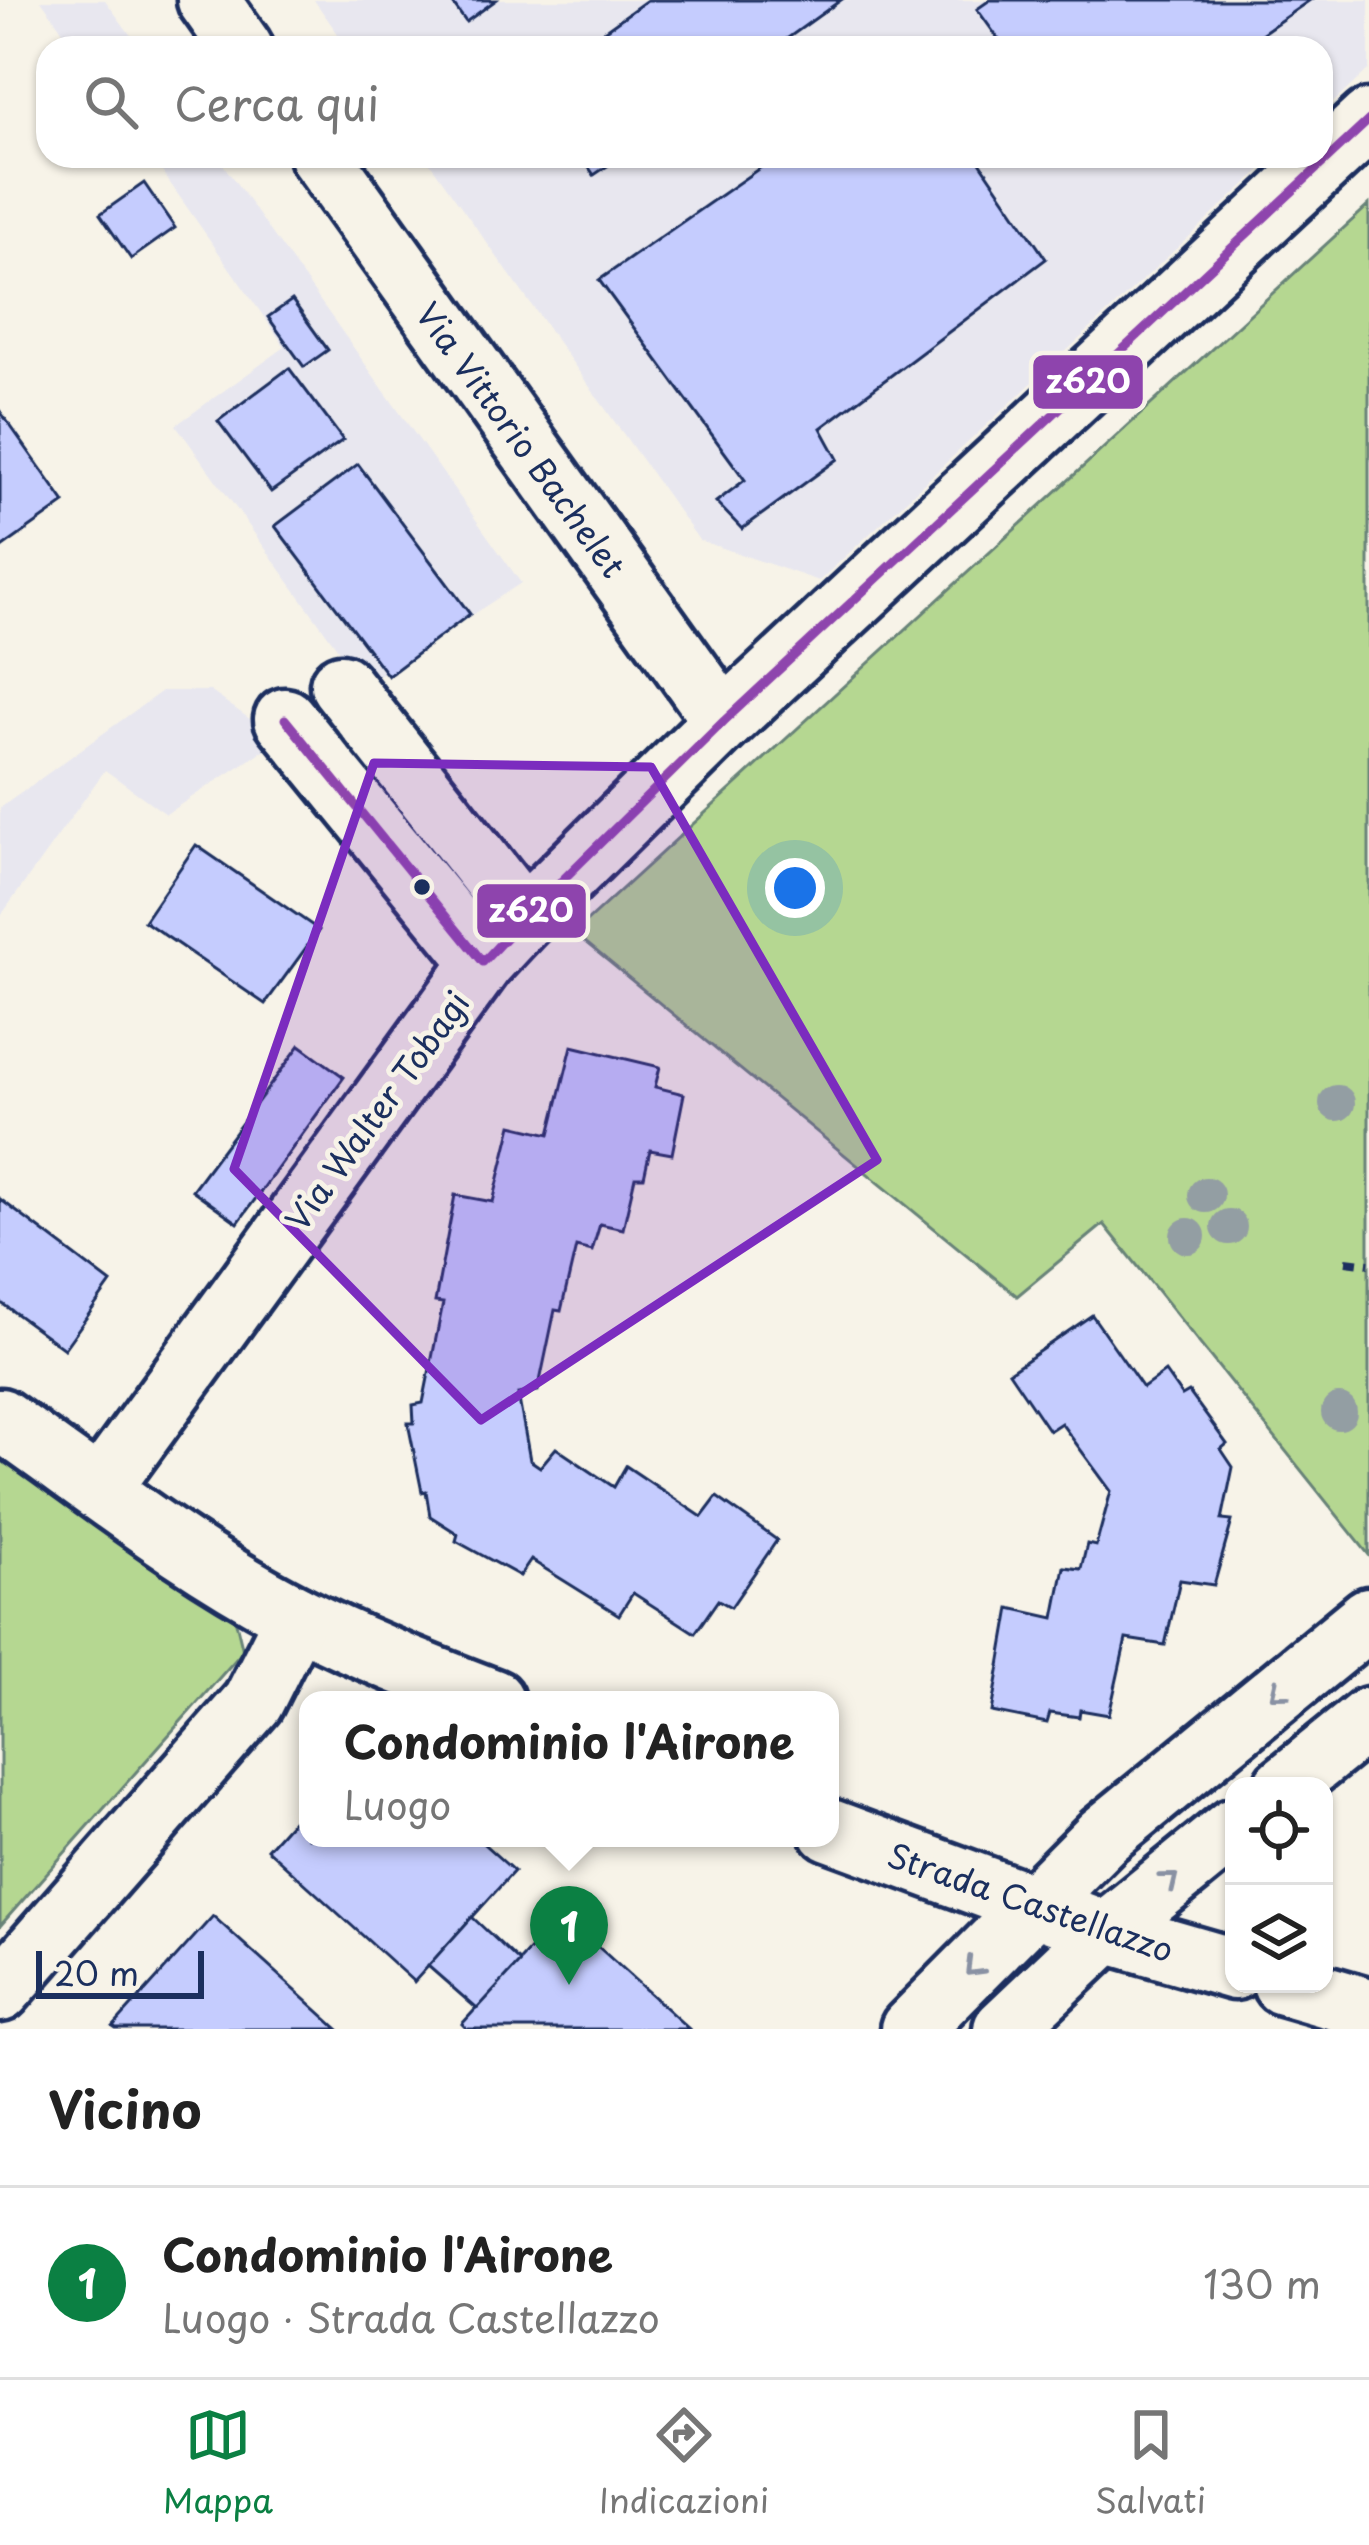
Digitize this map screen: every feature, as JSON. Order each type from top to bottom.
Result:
[{"type":"street","points":[[208,0],[234,36]]},
{"type":"street","name":"Via Walter Tobagi","points":[[1333,154],[1369,120]]},
{"type":"street","name":"Via Vittorio Bachelet","points":[[329,168],[724,722]]},
{"type":"street","name":"Via Walter Tobagi","points":[[100,1489],[483,962],[724,722],[1318,168]]},
{"type":"street","points":[[341,685],[524,918]]},
{"type":"street","points":[[285,719],[483,962]]},
{"type":"street","points":[[0,1419],[200,1559],[296,1616],[469,1691]]},
{"type":"street","points":[[0,1990],[253,1702],[296,1616]]},
{"type":"street","points":[[911,2029],[1103,1836],[1369,1618]]},
{"type":"street","points":[[1296,1777],[1369,1718]]},
{"type":"street","name":"Strada Castellazzo","points":[[839,1832],[1034,1907],[1225,1967]]},
{"type":"street","points":[[1004,2029],[1106,1932],[1225,1835]]},
{"type":"street","points":[[1314,1993],[1369,2009]]},
{"type":"path","points":[[1346,1261],[1369,1264]]},
{"type":"highlighted area","points":[[374,763],[651,767],[877,1160],[481,1420],[234,1169]]},
{"type":"shaded area","points":[[41,0],[105,0],[131,36],[66,36]]},
{"type":"shaded area","points":[[314,0],[1369,0],[1369,69],[1333,103],[1333,36],[340,36]]},
{"type":"shaded area","points":[[159,168],[226,168],[521,583],[166,814],[105,770],[0,917],[0,808],[162,691],[210,691],[267,731],[356,674],[176,425],[285,347]]},
{"type":"shaded area","points":[[434,168],[1263,168],[819,581],[699,540]]},
{"type":"green space","points":[[1369,205],[1369,1555],[1104,1224],[1017,1296],[574,933]]},
{"type":"green space","points":[[0,1451],[233,1610],[243,1651],[0,1926]]},
{"type":"building","points":[[450,0],[496,0],[466,22]]},
{"type":"building","points":[[647,0],[841,0],[791,36],[597,36]]},
{"type":"building","points":[[990,0],[1310,0],[1258,36],[996,36],[977,9]]},
{"type":"building","points":[[760,168],[984,168],[1046,259],[821,428],[838,459],[742,529],[716,502],[745,480],[599,280]]},
{"type":"building","points":[[144,183],[175,228],[131,259],[100,214]]},
{"type":"building","points":[[292,300],[328,350],[304,367],[268,317]]},
{"type":"building","points":[[289,368],[343,440],[271,492],[218,421]]},
{"type":"building","points":[[0,411],[65,503],[0,549]]},
{"type":"building","points":[[358,464],[470,614],[388,676],[275,526]]},
{"type":"building","points":[[196,845],[319,930],[265,1004],[144,921]]},
{"type":"building","points":[[300,1045],[344,1077],[238,1223],[192,1190]]},
{"type":"building","points":[[572,1046],[660,1067],[655,1087],[684,1094],[672,1154],[650,1150],[644,1177],[635,1177],[623,1229],[600,1224],[592,1251],[576,1247],[561,1311],[555,1310],[538,1391],[518,1394],[530,1460],[540,1467],[556,1448],[614,1487],[626,1466],[702,1517],[717,1497],[777,1540],[731,1607],[718,1600],[695,1633],[633,1593],[619,1615],[531,1560],[520,1576],[456,1541],[458,1534],[430,1516],[426,1491],[422,1492],[408,1423],[414,1423],[413,1405],[423,1403],[443,1303],[435,1302],[455,1195],[493,1202],[512,1125],[550,1134]]},
{"type":"building","points":[[0,1199],[111,1283],[64,1349],[0,1302]]},
{"type":"building","points":[[1092,1315],[1143,1388],[1165,1372],[1182,1396],[1189,1392],[1227,1444],[1221,1449],[1233,1467],[1222,1520],[1232,1521],[1214,1585],[1180,1580],[1165,1645],[1126,1639],[1109,1715],[1080,1710],[1079,1717],[1050,1713],[1047,1723],[992,1712],[1010,1608],[1054,1618],[1064,1567],[1081,1569],[1087,1544],[1096,1546],[1111,1491],[1061,1423],[1049,1431],[1009,1372]]},
{"type":"building","points":[[299,1813],[299,1847],[487,1847],[514,1871],[414,1982],[267,1849]]},
{"type":"building","points":[[562,1914],[689,2029],[467,2029],[462,2024]]},
{"type":"building","points":[[213,1916],[338,2029],[113,2027]]},
{"type":"building","points":[[472,1917],[520,1962],[477,2009],[428,1966]]},
{"type":"transit line","name":"z620","points":[[1333,154],[1369,120]]},
{"type":"transit line","name":"z620","points":[[285,719],[483,962],[724,721],[1317,168]]},
{"type":"place","name":"Condominio l'Airone","points":[[569,1985]]}]
